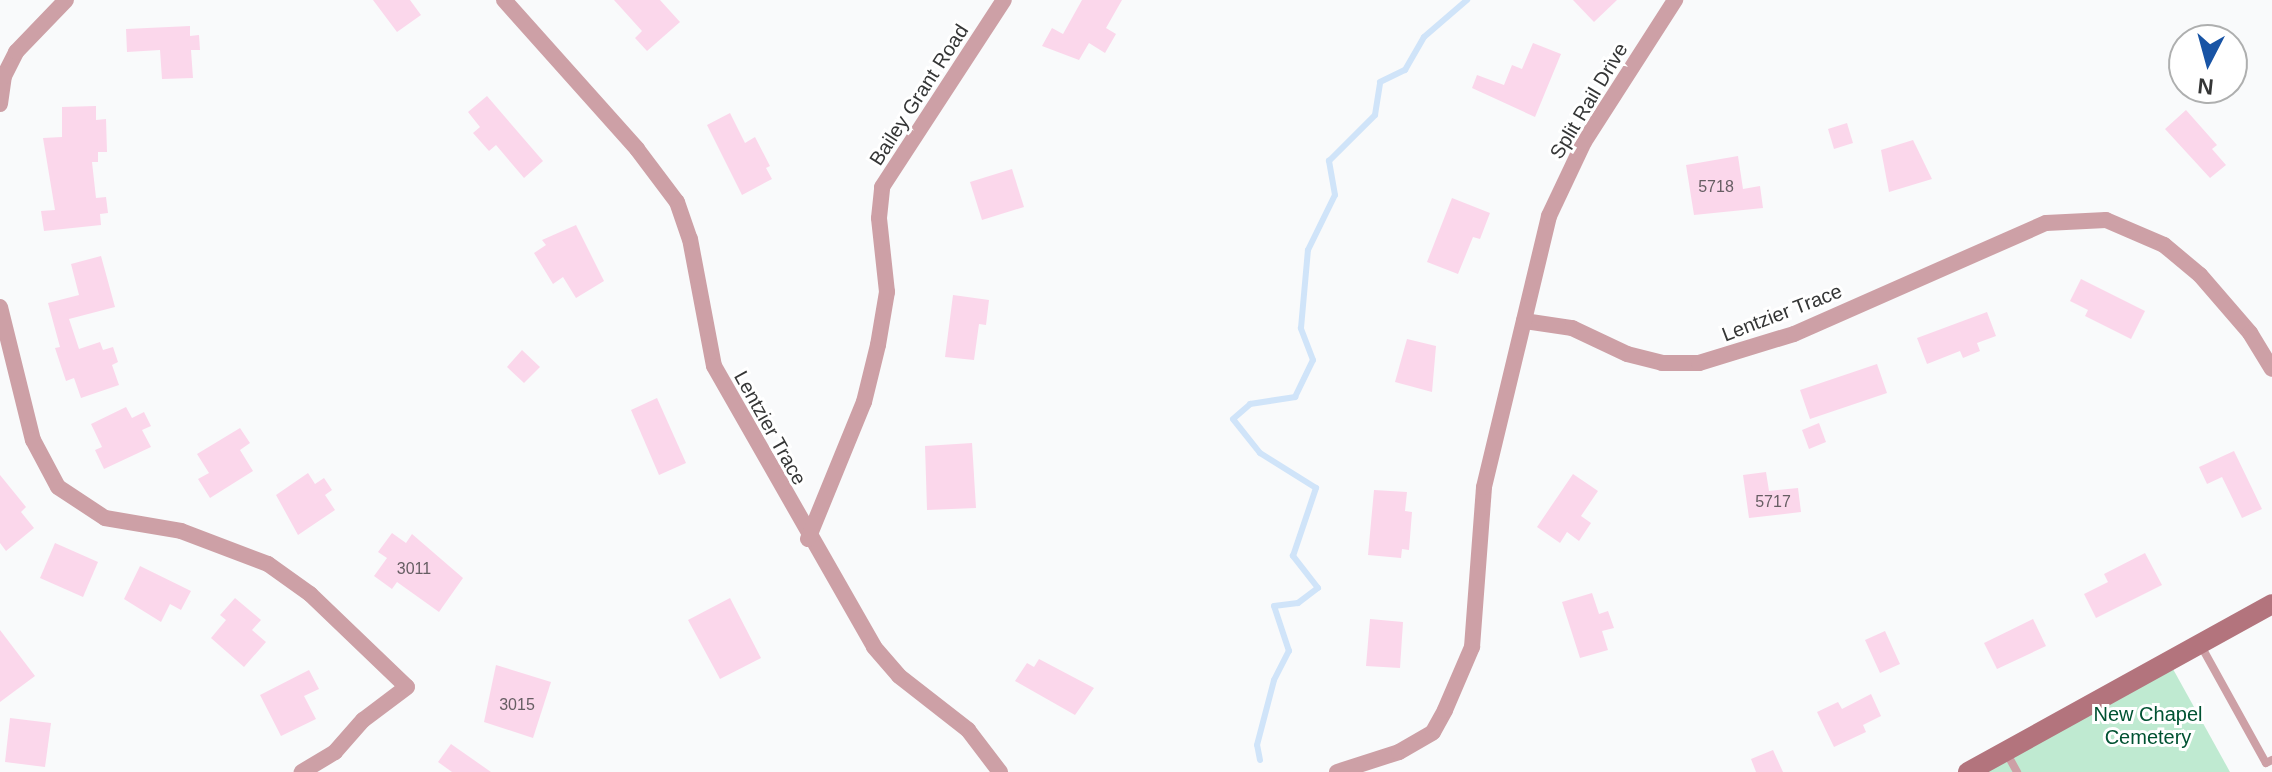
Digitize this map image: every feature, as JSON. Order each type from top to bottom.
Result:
[{"type":"street","points":[[0,104],[4,76],[16,52],[66,0]]},
{"type":"street","name":"Lentzier Trace","points":[[504,0],[637,149],[677,202],[690,239],[714,366],[808,539],[874,647],[899,676],[968,730],[1000,772]]},
{"type":"street","name":"Bailey Grant Road","points":[[808,539],[864,402],[878,345],[887,292],[879,218],[882,187],[1004,0]]},
{"type":"street","name":"Split Rail Drive","points":[[1524,321],[1549,216],[1584,142],[1675,0]]},
{"type":"street","name":"Lentzier Trace","points":[[1524,321],[1572,328],[1650,360],[1699,363],[1794,334],[2046,223],[2092,219],[2135,230],[2200,275],[2250,333],[2272,369]]},
{"type":"street","points":[[0,307],[33,440],[58,487],[105,518],[181,531],[268,564],[310,594],[407,687],[363,720],[335,752],[302,772]]},
{"type":"street","points":[[1337,772],[1399,752],[1433,732],[1472,647],[1484,487],[1524,321]]},
{"type":"street","points":[[1968,772],[2272,604]]},
{"type":"lane","points":[[2200,644],[2269,765]]},
{"type":"lane","points":[[2006,751],[2017,772]]},
{"type":"green space","name":"New Chapel Cemetery","points":[[2168,660],[2230,772],[1965,772]]},
{"type":"building","points":[[373,0],[410,0],[421,15],[397,32]]},
{"type":"building","points":[[614,0],[660,0],[680,22],[647,51],[635,38],[642,31]]},
{"type":"building","points":[[1082,0],[1122,0],[1106,28],[1116,34],[1105,53],[1089,43],[1079,60],[1042,46],[1052,28],[1063,34]]},
{"type":"building","points":[[1573,0],[1617,0],[1594,22]]},
{"type":"building","points":[[190,26],[190,36],[199,35],[200,50],[191,50],[193,78],[162,79],[160,50],[127,52],[126,29]]},
{"type":"building","points":[[1533,43],[1561,54],[1535,117],[1472,88],[1477,75],[1504,85],[1512,65],[1522,69]]},
{"type":"building","points":[[487,96],[543,161],[524,178],[496,145],[489,151],[473,133],[480,127],[468,112]]},
{"type":"building","points":[[96,106],[96,120],[106,119],[107,152],[98,152],[98,162],[92,162],[96,198],[106,197],[108,213],[100,214],[101,225],[44,231],[41,211],[55,210],[43,138],[62,137],[62,107]]},
{"type":"building","points":[[2186,110],[2217,145],[2212,149],[2226,165],[2210,178],[2165,129]]},
{"type":"building","points":[[730,113],[745,143],[755,137],[770,166],[766,168],[772,179],[742,195],[707,125]]},
{"type":"building","points":[[1847,123],[1853,143],[1834,149],[1828,129]]},
{"type":"building","points":[[1913,140],[1932,179],[1889,192],[1881,150]]},
{"type":"building","points":[[1738,156],[1743,189],[1760,186],[1763,208],[1694,215],[1686,165]]},
{"type":"building","points":[[1012,169],[1024,207],[982,220],[970,182]]},
{"type":"building","points":[[1452,198],[1490,213],[1480,239],[1473,237],[1458,274],[1427,262]]},
{"type":"building","points":[[576,225],[604,281],[576,298],[563,277],[553,284],[534,253],[546,245],[542,240]]},
{"type":"building","points":[[101,256],[115,307],[69,319],[79,349],[100,342],[103,350],[113,347],[118,362],[112,365],[119,385],[81,398],[74,378],[66,381],[55,348],[60,347],[48,303],[79,295],[71,264]]},
{"type":"building","points":[[2081,279],[2145,311],[2131,339],[2085,316],[2088,310],[2070,301]]},
{"type":"building","points":[[953,295],[989,300],[986,325],[979,324],[974,360],[945,357]]},
{"type":"building","points":[[1987,312],[1996,336],[1977,343],[1980,351],[1963,358],[1960,351],[1927,364],[1917,338]]},
{"type":"building","points":[[1407,339],[1436,346],[1432,392],[1395,382]]},
{"type":"building","points":[[522,350],[540,367],[524,383],[507,367]]},
{"type":"building","points":[[1877,364],[1887,393],[1810,419],[1800,390]]},
{"type":"building","points":[[657,398],[686,463],[659,475],[631,410]]},
{"type":"building","points":[[126,407],[132,418],[144,412],[151,426],[142,430],[151,447],[104,469],[95,450],[102,447],[91,424]]},
{"type":"building","points":[[1819,423],[1826,442],[1809,449],[1802,430]]},
{"type":"building","points":[[240,428],[250,443],[240,450],[253,471],[210,498],[198,479],[209,473],[197,454]]},
{"type":"building","points":[[972,443],[976,508],[927,510],[925,446]]},
{"type":"building","points":[[2234,451],[2262,509],[2242,518],[2222,477],[2207,484],[2199,467]]},
{"type":"building","points":[[1766,472],[1769,491],[1798,488],[1801,512],[1749,518],[1743,475]]},
{"type":"building","points":[[308,473],[315,484],[324,478],[332,490],[325,495],[335,510],[298,535],[276,495]]},
{"type":"building","points":[[1573,474],[1598,491],[1581,516],[1591,523],[1579,541],[1567,532],[1560,543],[1537,527]]},
{"type":"building","points":[[0,475],[26,507],[21,512],[34,528],[6,551],[0,543]]},
{"type":"building","points":[[1374,490],[1407,492],[1405,511],[1412,512],[1409,550],[1402,549],[1401,558],[1368,555]]},
{"type":"building","points":[[392,533],[406,543],[412,534],[463,578],[439,612],[397,582],[392,589],[374,576],[387,558],[378,552]]},
{"type":"building","points":[[55,543],[98,562],[83,597],[40,578]]},
{"type":"building","points":[[2145,553],[2162,585],[2096,618],[2084,594],[2108,582],[2104,574]]},
{"type":"building","points":[[140,566],[191,591],[181,610],[170,604],[161,622],[124,599]]},
{"type":"building","points":[[1592,593],[1599,614],[1608,611],[1614,628],[1602,631],[1608,650],[1580,658],[1562,602]]},
{"type":"building","points":[[235,598],[261,620],[252,630],[266,642],[244,667],[211,638],[226,620],[220,615]]},
{"type":"building","points":[[730,598],[761,658],[720,679],[688,620]]},
{"type":"building","points":[[1370,619],[1403,622],[1400,668],[1366,666]]},
{"type":"building","points":[[2033,619],[2046,646],[1997,669],[1984,643]]},
{"type":"building","points":[[0,630],[35,676],[0,702]]},
{"type":"building","points":[[1885,631],[1900,664],[1880,673],[1865,640]]},
{"type":"building","points":[[1039,659],[1094,688],[1075,715],[1015,681],[1027,663],[1034,667]]},
{"type":"building","points":[[496,665],[551,682],[533,738],[484,722]]},
{"type":"building","points":[[309,670],[319,689],[304,696],[316,719],[281,736],[260,695]]},
{"type":"building","points":[[1871,694],[1881,716],[1863,725],[1866,732],[1834,747],[1817,712],[1838,702],[1842,709]]},
{"type":"building","points":[[10,718],[51,723],[45,767],[5,762]]},
{"type":"building","points":[[451,744],[491,772],[452,772],[438,762]]},
{"type":"building","points":[[1773,750],[1783,772],[1756,772],[1751,759]]},
{"type":"waterway","points":[[1260,760],[1257,745],[1274,680],[1289,651],[1274,606],[1298,603],[1318,588],[1293,556],[1316,488],[1260,453],[1233,419],[1250,404],[1295,397],[1313,360],[1301,328],[1308,250],[1335,195],[1329,161],[1375,115],[1380,82],[1405,70],[1424,37],[1467,0]]}]
